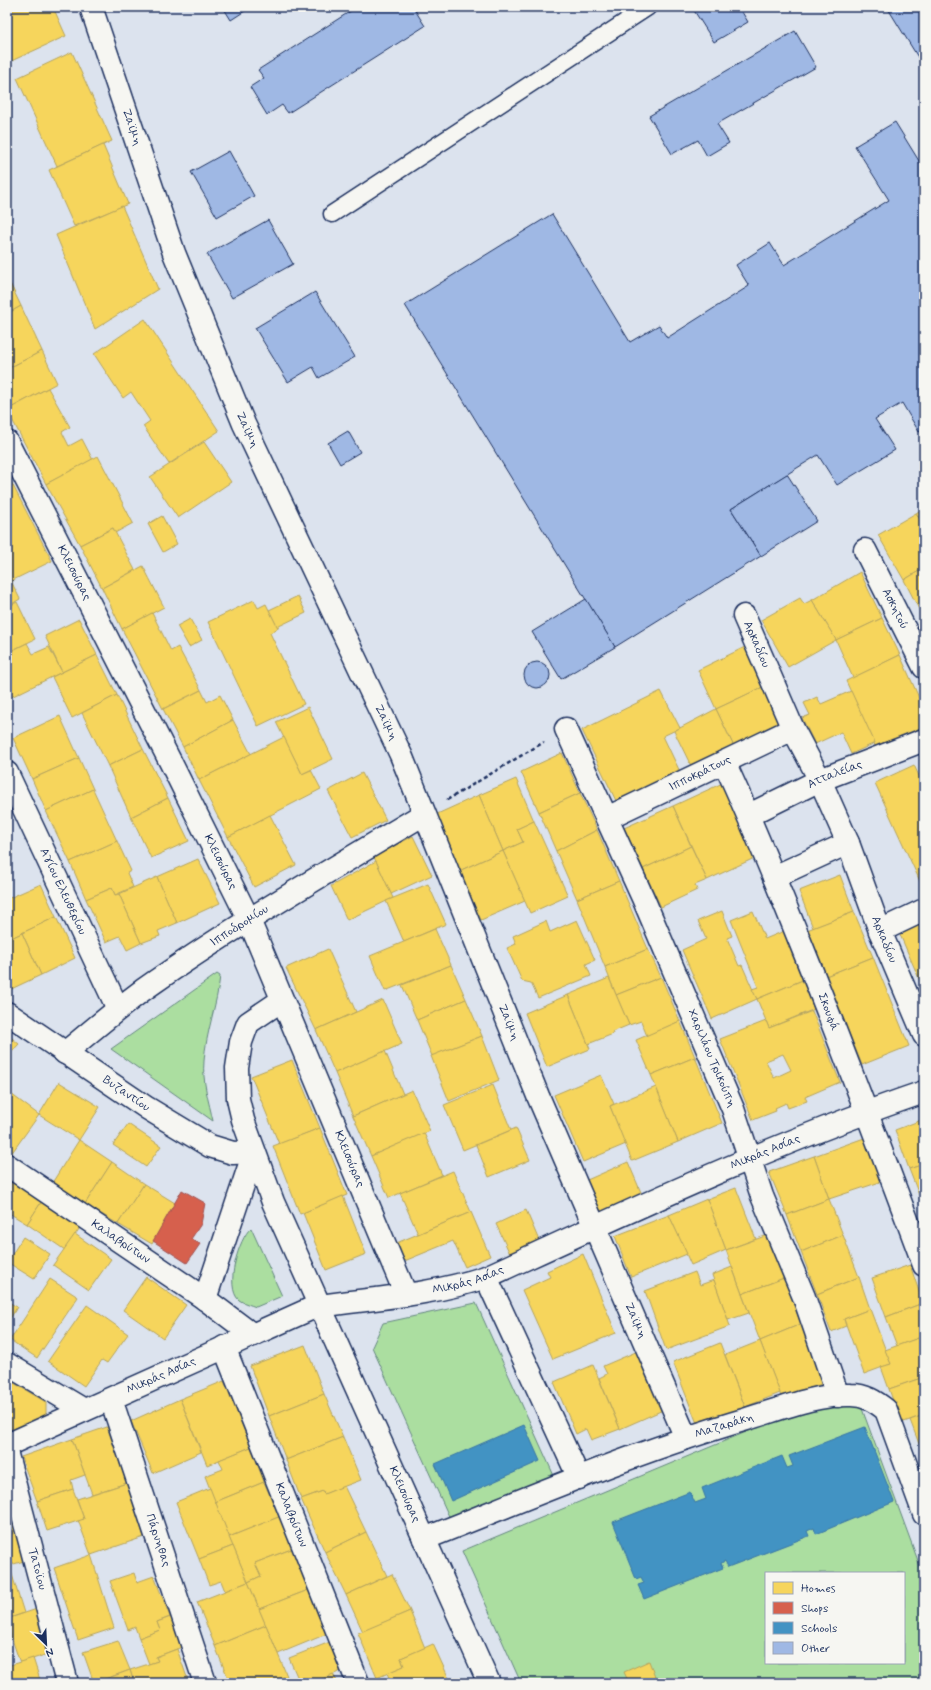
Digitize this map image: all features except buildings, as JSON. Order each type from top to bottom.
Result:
[{"type":"street","name":"Ζαϊμη","points":[[91,7],[174,252],[244,424],[385,721],[538,1096],[686,1438]]},
{"type":"street","name":"Κλεισούρας","points":[[7,442],[170,761],[248,920],[406,1295]]},
{"type":"street","name":"Ασκητού","points":[[865,550],[924,667]]},
{"type":"street","name":"Αρκαδίου","points":[[744,616],[793,729],[820,780],[848,843],[880,931],[924,1034]]},
{"type":"street","name":"Χαριλάου Τρικούπη","points":[[566,729],[643,898],[733,1108],[762,1196],[804,1298],[838,1396]]},
{"type":"street","name":"Ιπποκράτους","points":[[607,818],[793,729]]},
{"type":"street","name":"Ατταλείας","points":[[749,815],[820,780],[924,740]]},
{"type":"street","name":"Σκουφά","points":[[724,762],[749,815],[774,877],[867,1112],[924,1265]]},
{"type":"street","name":"Αγίου Ελευθερίου","points":[[7,773],[118,1009]]},
{"type":"street","name":"Ιπποδρομίου","points":[[65,1053],[118,1009],[149,986],[248,920],[424,814]]},
{"type":"street","points":[[774,877],[848,843]]},
{"type":"street","points":[[880,931],[924,910]]},
{"type":"street","points":[[282,1000],[248,1023],[241,1042],[237,1068],[238,1099],[254,1152],[273,1202],[320,1306]]},
{"type":"street","name":"Βυζαντίου","points":[[7,1013],[147,1108],[210,1146],[233,1153],[254,1152]]},
{"type":"street","name":"Μικράς Ασίας","points":[[7,1445],[224,1347],[320,1306],[406,1295],[460,1285],[486,1277],[750,1159],[867,1112],[924,1092]]},
{"type":"street","points":[[204,1298],[254,1152]]},
{"type":"street","name":"Καλαβρύτων","points":[[7,1165],[204,1298],[253,1335]]},
{"type":"street","points":[[486,1277],[572,1480]]},
{"type":"street","name":"Κλεισούρας","points":[[320,1306],[489,1683]]},
{"type":"street","name":"Καλαβρύτων","points":[[224,1347],[358,1683]]},
{"type":"street","points":[[7,1364],[84,1410]]},
{"type":"street","name":"Μαζαράκη","points":[[424,1539],[572,1480],[686,1438],[789,1406],[838,1396],[860,1396],[874,1401],[886,1410],[924,1514]]},
{"type":"street","name":"Πάρνηθας","points":[[110,1399],[205,1683]]},
{"type":"street","name":"Τατοϊου","points":[[7,1455],[67,1683]]},
{"type":"lane","points":[[332,214],[648,7]]},
{"type":"path","points":[[424,814],[566,729]]},
{"type":"green space","points":[[217,974],[220,976],[219,987],[205,1050],[204,1069],[206,1091],[213,1121],[111,1049]]},
{"type":"green space","points":[[251,1228],[282,1296],[256,1307],[239,1300],[235,1294],[233,1285],[233,1274],[238,1252],[246,1233]]},
{"type":"green space","points":[[476,1303],[555,1478],[452,1523],[372,1347],[383,1323]]},
{"type":"green space","points":[[828,1406],[861,1406],[924,1577],[924,1683],[521,1683],[462,1551],[758,1427]]}]
